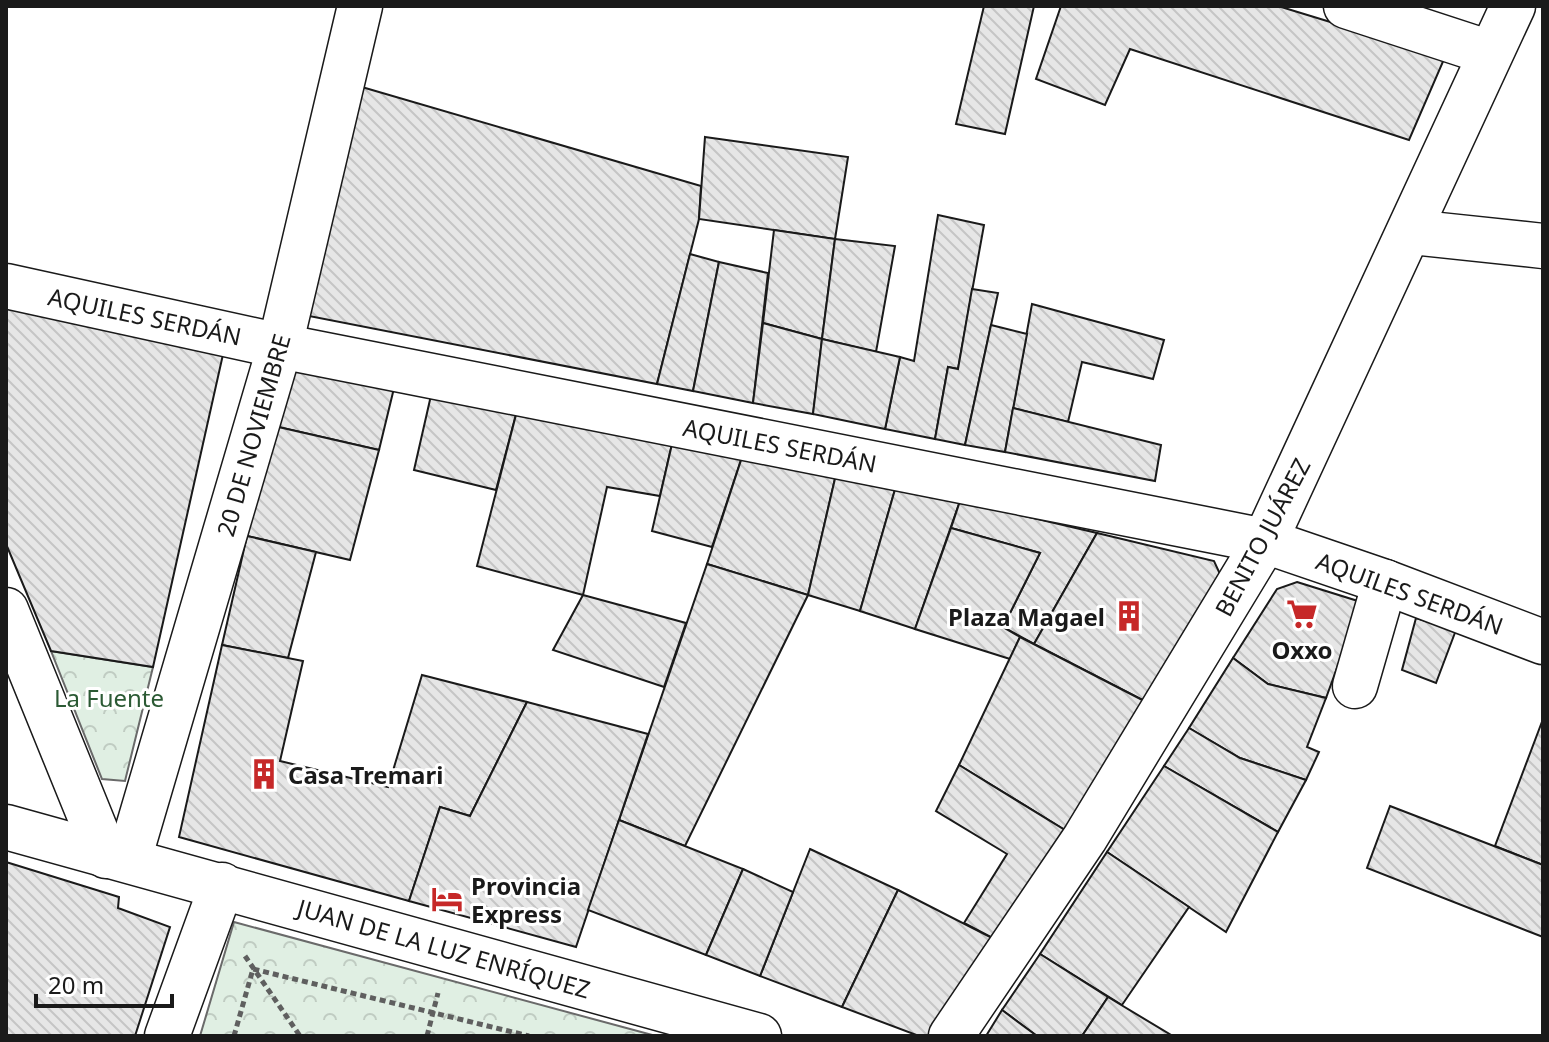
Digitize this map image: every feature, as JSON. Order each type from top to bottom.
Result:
[{"type":"street","name":"20 DE NOVIEMBRE","points":[[117,858],[280,346],[360,6]]},
{"type":"street","points":[[1346,6],[1490,53]]},
{"type":"street","name":"BENITO JUÁREZ","points":[[951,1036],[1085,838],[1265,541],[1411,232],[1513,6]]},
{"type":"street","points":[[1411,232],[1543,246]]},
{"type":"street","name":"AQUILES SERDÁN","points":[[6,286],[280,346],[1265,541],[1385,582],[1543,642]]},
{"type":"street","points":[[1355,686],[1385,582]]},
{"type":"street","points":[[6,610],[117,858]]},
{"type":"street","name":"JUAN DE LA LUZ ENRÍQUEZ","points":[[6,827],[759,1036]]},
{"type":"street","points":[[167,1036],[222,885]]},
{"type":"path","points":[[204,933],[235,943],[300,1036]]},
{"type":"path","points":[[234,1036],[253,969]]},
{"type":"path","points":[[253,969],[529,1036]]},
{"type":"green space","name":"La Fuente","points":[[51,651],[153,667],[125,781],[102,779]]},
{"type":"green space","points":[[234,922],[656,1036],[200,1036]]},
{"type":"building","points":[[984,6],[1034,6],[1005,134],[956,124]]},
{"type":"building","points":[[1061,6],[1278,6],[1445,57],[1409,140],[1130,49],[1105,105],[1036,79]]},
{"type":"building","points":[[355,85],[701,186],[699,219],[657,384],[309,316]]},
{"type":"building","points":[[705,137],[848,157],[835,239],[699,219]]},
{"type":"building","points":[[938,215],[984,225],[958,369],[948,367],[935,439],[885,429],[900,357],[914,361]]},
{"type":"building","points":[[774,230],[835,239],[822,339],[763,323]]},
{"type":"building","points":[[835,239],[895,246],[876,352],[822,339]]},
{"type":"building","points":[[690,254],[719,262],[693,391],[657,384]]},
{"type":"building","points":[[719,262],[768,273],[753,403],[693,391]]},
{"type":"building","points":[[972,289],[998,293],[965,445],[935,439],[948,367],[958,369]]},
{"type":"building","points":[[6,294],[226,341],[153,667],[51,651],[6,544]]},
{"type":"building","points":[[1032,304],[1164,340],[1153,379],[1082,362],[1068,422],[1013,408]]},
{"type":"building","points":[[763,323],[822,339],[813,414],[753,403]]},
{"type":"building","points":[[991,325],[1027,334],[1005,452],[965,445]]},
{"type":"building","points":[[822,339],[900,357],[885,429],[813,414]]},
{"type":"building","points":[[288,365],[395,384],[379,450],[274,426]]},
{"type":"building","points":[[432,391],[518,407],[496,490],[414,470]]},
{"type":"building","points":[[518,407],[675,431],[660,496],[607,487],[583,595],[477,566]]},
{"type":"building","points":[[1013,408],[1161,445],[1155,481],[1005,452]]},
{"type":"building","points":[[274,426],[379,450],[350,560],[247,536]]},
{"type":"building","points":[[675,431],[745,448],[712,547],[652,531]]},
{"type":"building","points":[[745,448],[837,470],[808,595],[707,564]]},
{"type":"building","points":[[837,470],[896,486],[860,611],[808,595]]},
{"type":"building","points":[[896,486],[960,501],[915,629],[860,611]]},
{"type":"building","points":[[960,501],[1097,533],[1034,644],[1003,627],[1040,553],[951,528]]},
{"type":"building","points":[[951,528],[1040,553],[1003,627],[1020,637],[1010,659],[915,629]]},
{"type":"building","name":"Plaza Magael","points":[[1097,533],[1214,561],[1226,587],[1154,706],[1034,644]]},
{"type":"building","points":[[247,536],[316,552],[288,658],[222,645]]},
{"type":"building","points":[[707,564],[808,595],[685,846],[619,820]]},
{"type":"building","points":[[1297,582],[1361,602],[1326,698],[1268,684],[1233,658],[1277,589]]},
{"type":"building","points":[[583,595],[686,623],[664,687],[553,650]]},
{"type":"building","points":[[1416,618],[1456,630],[1436,683],[1402,670]]},
{"type":"building","points":[[1020,637],[1154,706],[1073,835],[959,765]]},
{"type":"building","name":"Casa Tremari","points":[[222,645],[303,661],[280,761],[388,787],[422,675],[527,702],[470,816],[440,807],[409,901],[179,837]]},
{"type":"building","points":[[1233,658],[1268,684],[1326,698],[1307,747],[1319,752],[1306,780],[1240,758],[1189,728]]},
{"type":"building","points":[[527,702],[648,734],[576,947],[409,901],[440,807],[470,816]]},
{"type":"building","points":[[1543,719],[1543,865],[1495,846]]},
{"type":"building","points":[[1189,728],[1240,758],[1306,780],[1278,832],[1164,766]]},
{"type":"building","points":[[959,765],[1073,835],[1002,943],[964,923],[1007,854],[936,811]]},
{"type":"building","points":[[1164,766],[1278,832],[1226,932],[1107,852]]},
{"type":"building","points":[[1390,806],[1543,865],[1543,937],[1367,868]]},
{"type":"building","points":[[619,820],[743,869],[706,955],[588,910]]},
{"type":"building","points":[[810,849],[898,890],[842,1007],[760,976]]},
{"type":"building","points":[[1107,852],[1189,907],[1122,1005],[1040,954]]},
{"type":"building","points":[[6,862],[119,897],[118,908],[170,927],[135,1036],[6,1036]]},
{"type":"building","points":[[743,869],[793,892],[760,976],[706,955]]},
{"type":"building","points":[[898,890],[1002,943],[934,1036],[919,1036],[842,1007]]},
{"type":"building","points":[[1040,954],[1108,997],[1082,1036],[1037,1036],[1002,1010]]},
{"type":"building","points":[[1108,997],[1171,1035],[1082,1036]]},
{"type":"building","points":[[1002,1010],[1037,1036],[986,1036]]},
{"type":"place","name":"Oxxo","points":[[1302,614]]},
{"type":"place","name":"Plaza Magael","points":[[1129,616]]},
{"type":"place","name":"Casa Tremari","points":[[264,774]]},
{"type":"place","name":"Provincia Express","points":[[447,899]]}]
